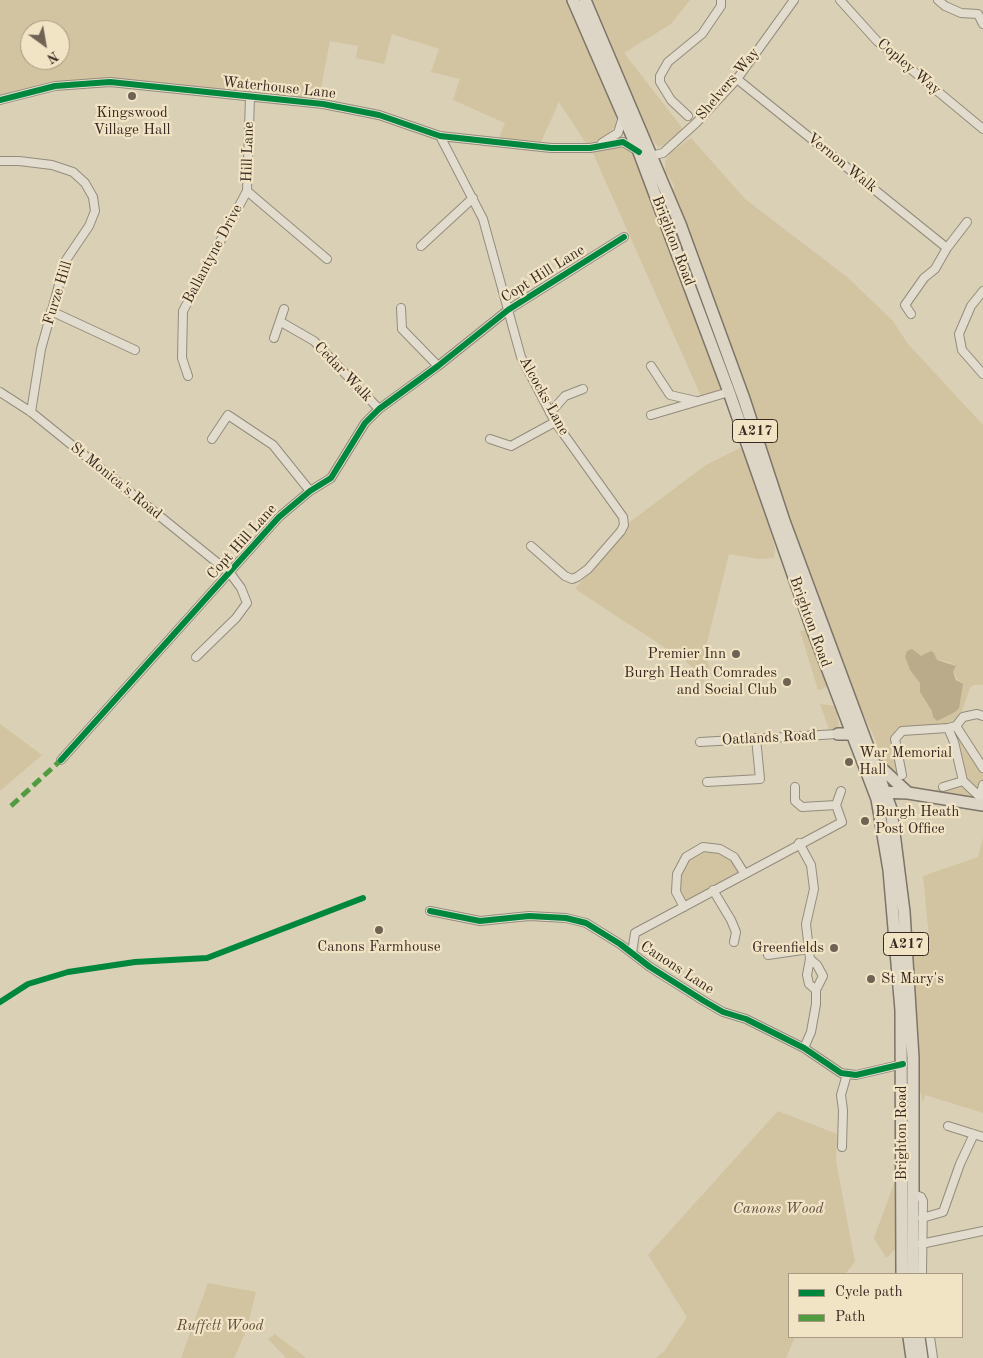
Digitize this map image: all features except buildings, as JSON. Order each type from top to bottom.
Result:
[{"type":"highway","name":"Brighton Road","points":[[574,0],[639,152],[654,178],[696,267],[760,444],[784,521],[873,758],[888,859],[908,1064],[902,1273]]},
{"type":"highway","name":"Brighton Road","points":[[585,0],[651,156],[654,178],[728,392],[845,714],[879,793],[891,809],[904,912],[913,1194],[913,1273]]},
{"type":"highway","points":[[838,734],[844,730],[845,714]]},
{"type":"highway","points":[[838,734],[852,732],[859,722]]},
{"type":"highway","points":[[873,758],[888,777],[908,793]]},
{"type":"highway","points":[[879,793],[908,793],[981,802]]},
{"type":"highway","points":[[891,809],[895,798],[908,793]]},
{"type":"highway","points":[[909,1338],[912,1358]]},
{"type":"highway","points":[[920,1338],[922,1358]]},
{"type":"street","points":[[688,116],[664,90],[660,82],[660,76],[668,62],[702,34],[721,6],[722,0]]},
{"type":"street","name":"Shelvers Way","points":[[664,154],[737,79],[794,0]]},
{"type":"street","name":"Copley Way","points":[[840,0],[876,41],[983,129]]},
{"type":"street","points":[[938,0],[945,6],[962,14],[981,12],[983,24]]},
{"type":"street","name":"Vernon Walk","points":[[737,79],[947,248]]},
{"type":"street","name":"Waterhouse Lane","points":[[0,100],[55,86],[110,82],[323,104],[379,115],[440,136],[551,148],[596,147],[623,142],[639,152]]},
{"type":"street","name":"Hill Lane","points":[[250,97],[247,191],[327,259]]},
{"type":"street","points":[[596,147],[618,133],[623,114]]},
{"type":"street","name":"Alcocks Lane","points":[[440,136],[483,219],[521,357],[555,422],[622,517],[624,525],[588,569],[572,579],[565,576],[531,546]]},
{"type":"street","points":[[651,156],[664,154]]},
{"type":"street","points":[[654,178],[659,159],[664,154]]},
{"type":"street","name":"Furze Hill","points":[[0,161],[52,165],[73,172],[85,183],[93,197],[94,211],[89,226],[66,260],[41,349],[31,412]]},
{"type":"street","name":"Ballantyne Drive","points":[[188,376],[182,358],[183,310],[247,191]]},
{"type":"street","points":[[421,246],[473,198]]},
{"type":"street","points":[[911,314],[905,305],[924,278],[935,269],[947,248],[968,222]]},
{"type":"street","name":"Copt Hill Lane","points":[[61,760],[279,517],[310,491],[331,478],[366,423],[379,408],[438,366],[508,310],[624,237]]},
{"type":"street","points":[[983,290],[971,306],[959,334],[962,350],[983,374]]},
{"type":"street","points":[[401,308],[402,329],[438,366]]},
{"type":"street","points":[[274,338],[284,310]]},
{"type":"street","points":[[52,311],[135,350]]},
{"type":"street","name":"Cedar Walk","points":[[281,322],[314,341],[379,408]]},
{"type":"street","points":[[651,366],[670,395],[700,402]]},
{"type":"street","points":[[550,413],[565,396],[583,389]]},
{"type":"street","name":"St Monica's Road","points":[[0,392],[31,412],[230,573],[241,588],[248,603],[236,618],[196,656]]},
{"type":"street","points":[[651,415],[700,402],[728,392]]},
{"type":"street","points":[[212,439],[228,415],[274,445],[310,491]]},
{"type":"street","points":[[490,439],[511,446],[555,422]]},
{"type":"street","points":[[902,775],[897,749],[897,735],[902,732],[952,727],[962,717],[977,714],[983,716]]},
{"type":"street","points":[[952,727],[983,768]]},
{"type":"street","points":[[952,727],[963,781],[981,802]]},
{"type":"street","name":"Oatlands Road","points":[[700,742],[838,734]]},
{"type":"street","points":[[707,782],[760,779],[756,738]]},
{"type":"street","points":[[954,742],[962,738]]},
{"type":"street","points":[[943,787],[963,781]]},
{"type":"street","points":[[981,802],[983,785]]},
{"type":"street","points":[[795,787],[796,801],[802,806],[836,806]]},
{"type":"street","points":[[620,944],[635,932],[842,822],[836,806],[841,792]]},
{"type":"street","points":[[800,844],[811,865],[814,889],[806,924],[810,959],[807,975],[809,984],[816,990]]},
{"type":"street","points":[[684,907],[676,892],[677,874],[686,857],[703,847],[720,850],[734,857],[744,873]]},
{"type":"street","points":[[713,890],[734,926],[736,932],[734,942]]},
{"type":"street","name":"Canons Lane","points":[[430,911],[480,920],[529,916],[566,918],[586,923],[704,1001],[724,1012],[746,1019],[804,1048],[842,1073],[847,1074]]},
{"type":"street","points":[[632,953],[635,932]]},
{"type":"street","points":[[768,955],[809,949]]},
{"type":"street","points":[[804,1048],[811,1032],[816,990],[823,976],[817,965],[810,959]]},
{"type":"street","points":[[842,1147],[843,1110],[840,1095],[847,1074],[856,1075],[908,1064]]},
{"type":"street","points":[[948,1126],[983,1136]]},
{"type":"street","points":[[922,1218],[943,1212],[960,1164],[974,1134]]},
{"type":"street","name":"Brighton Road","points":[[913,1194],[921,1197],[923,1201],[922,1273]]},
{"type":"street","points":[[921,1244],[983,1231]]},
{"type":"street","points":[[930,1338],[933,1358]]},
{"type":"green space","points":[[0,0],[568,0],[615,110],[617,125],[606,136],[595,143],[587,145],[559,102],[541,142],[498,140],[505,123],[453,100],[460,79],[431,72],[439,49],[392,34],[384,64],[356,58],[358,46],[330,41],[319,98],[250,97],[110,82],[55,86],[0,100]]},
{"type":"green space","points":[[593,0],[690,0],[671,24],[624,53],[683,129],[665,144],[658,147],[649,135]]},
{"type":"green space","points":[[691,138],[745,199],[847,277],[893,321],[908,344],[983,425],[983,685],[973,685],[970,688],[961,714],[953,723],[898,728],[892,738],[902,784],[890,774],[878,753],[876,741],[861,709],[801,554],[673,192],[674,185],[665,171],[665,162],[671,152]],"holes":[[[934,653],[937,660],[949,662],[956,666],[953,672],[959,681],[932,711],[920,683],[908,666],[905,657]]]},
{"type":"green space","points":[[625,146],[632,151],[723,390],[701,396],[592,151]]},
{"type":"green space","points":[[744,446],[758,486],[775,549],[774,558],[759,559],[729,554],[705,650],[709,666],[702,686],[698,672],[684,660],[575,589],[630,522],[706,465]]},
{"type":"green space","points":[[806,630],[811,633],[830,683],[823,689],[818,690],[800,631]]},
{"type":"green space","points":[[820,704],[836,706],[839,728],[830,732]]},
{"type":"green space","points":[[0,724],[42,755],[0,791]]},
{"type":"green space","points":[[962,739],[983,767],[983,800],[932,791],[963,781],[954,742]]},
{"type":"green space","points":[[983,838],[983,1113],[925,1095],[923,1103],[918,1080],[911,951],[930,948],[923,876],[978,857]]},
{"type":"green space","points":[[703,847],[734,857],[744,873],[684,907],[676,892],[677,874],[686,857]]},
{"type":"green space","name":"Canons Wood","points":[[778,1111],[837,1134],[836,1161],[855,1262],[846,1273],[788,1273],[788,1338],[795,1338],[786,1358],[656,1358],[665,1350],[687,1317],[648,1255]]},
{"type":"green space","points":[[895,1181],[898,1247],[886,1258],[874,1238]]},
{"type":"green space","name":"Ruffett Wood","points":[[208,1283],[256,1292],[246,1331],[234,1358],[181,1358]]},
{"type":"green space","points":[[275,1334],[306,1358],[286,1358],[268,1339]]},
{"type":"shaded area","points":[[912,649],[921,656],[931,651],[937,660],[956,666],[953,672],[956,680],[963,684],[959,708],[955,712],[937,721],[933,717],[932,711],[920,692],[920,683],[910,670],[905,657],[907,651]]},
{"type":"marked path","points":[[11,806],[61,760]]},
{"type":"cycle path","points":[[0,100],[55,86],[110,82],[323,104],[379,115],[440,136],[551,148],[590,148],[623,142],[639,152]]},
{"type":"cycle path","points":[[61,760],[279,517],[310,491],[331,478],[365,423],[379,409],[438,366],[508,310],[624,237]]},
{"type":"cycle path","points":[[0,1002],[28,984],[68,972],[135,962],[207,958],[363,898]]},
{"type":"cycle path","points":[[430,911],[480,921],[529,916],[566,918],[586,923],[704,1001],[723,1012],[746,1019],[804,1048],[841,1073],[856,1075],[903,1064]]},
{"type":"place","name":"Kingswood Village Hall","points":[[132,96]]},
{"type":"place","name":"Premier Inn","points":[[736,654]]},
{"type":"place","name":"Burgh Heath Comrades and Social Club","points":[[787,682]]},
{"type":"place","name":"War Memorial Hall","points":[[849,762]]},
{"type":"place","name":"Burgh Heath Post Office","points":[[865,821]]},
{"type":"place","name":"Canons Farmhouse","points":[[379,930]]},
{"type":"place","name":"Greenfields","points":[[834,948]]},
{"type":"place","name":"St Mary's","points":[[871,979]]}]
